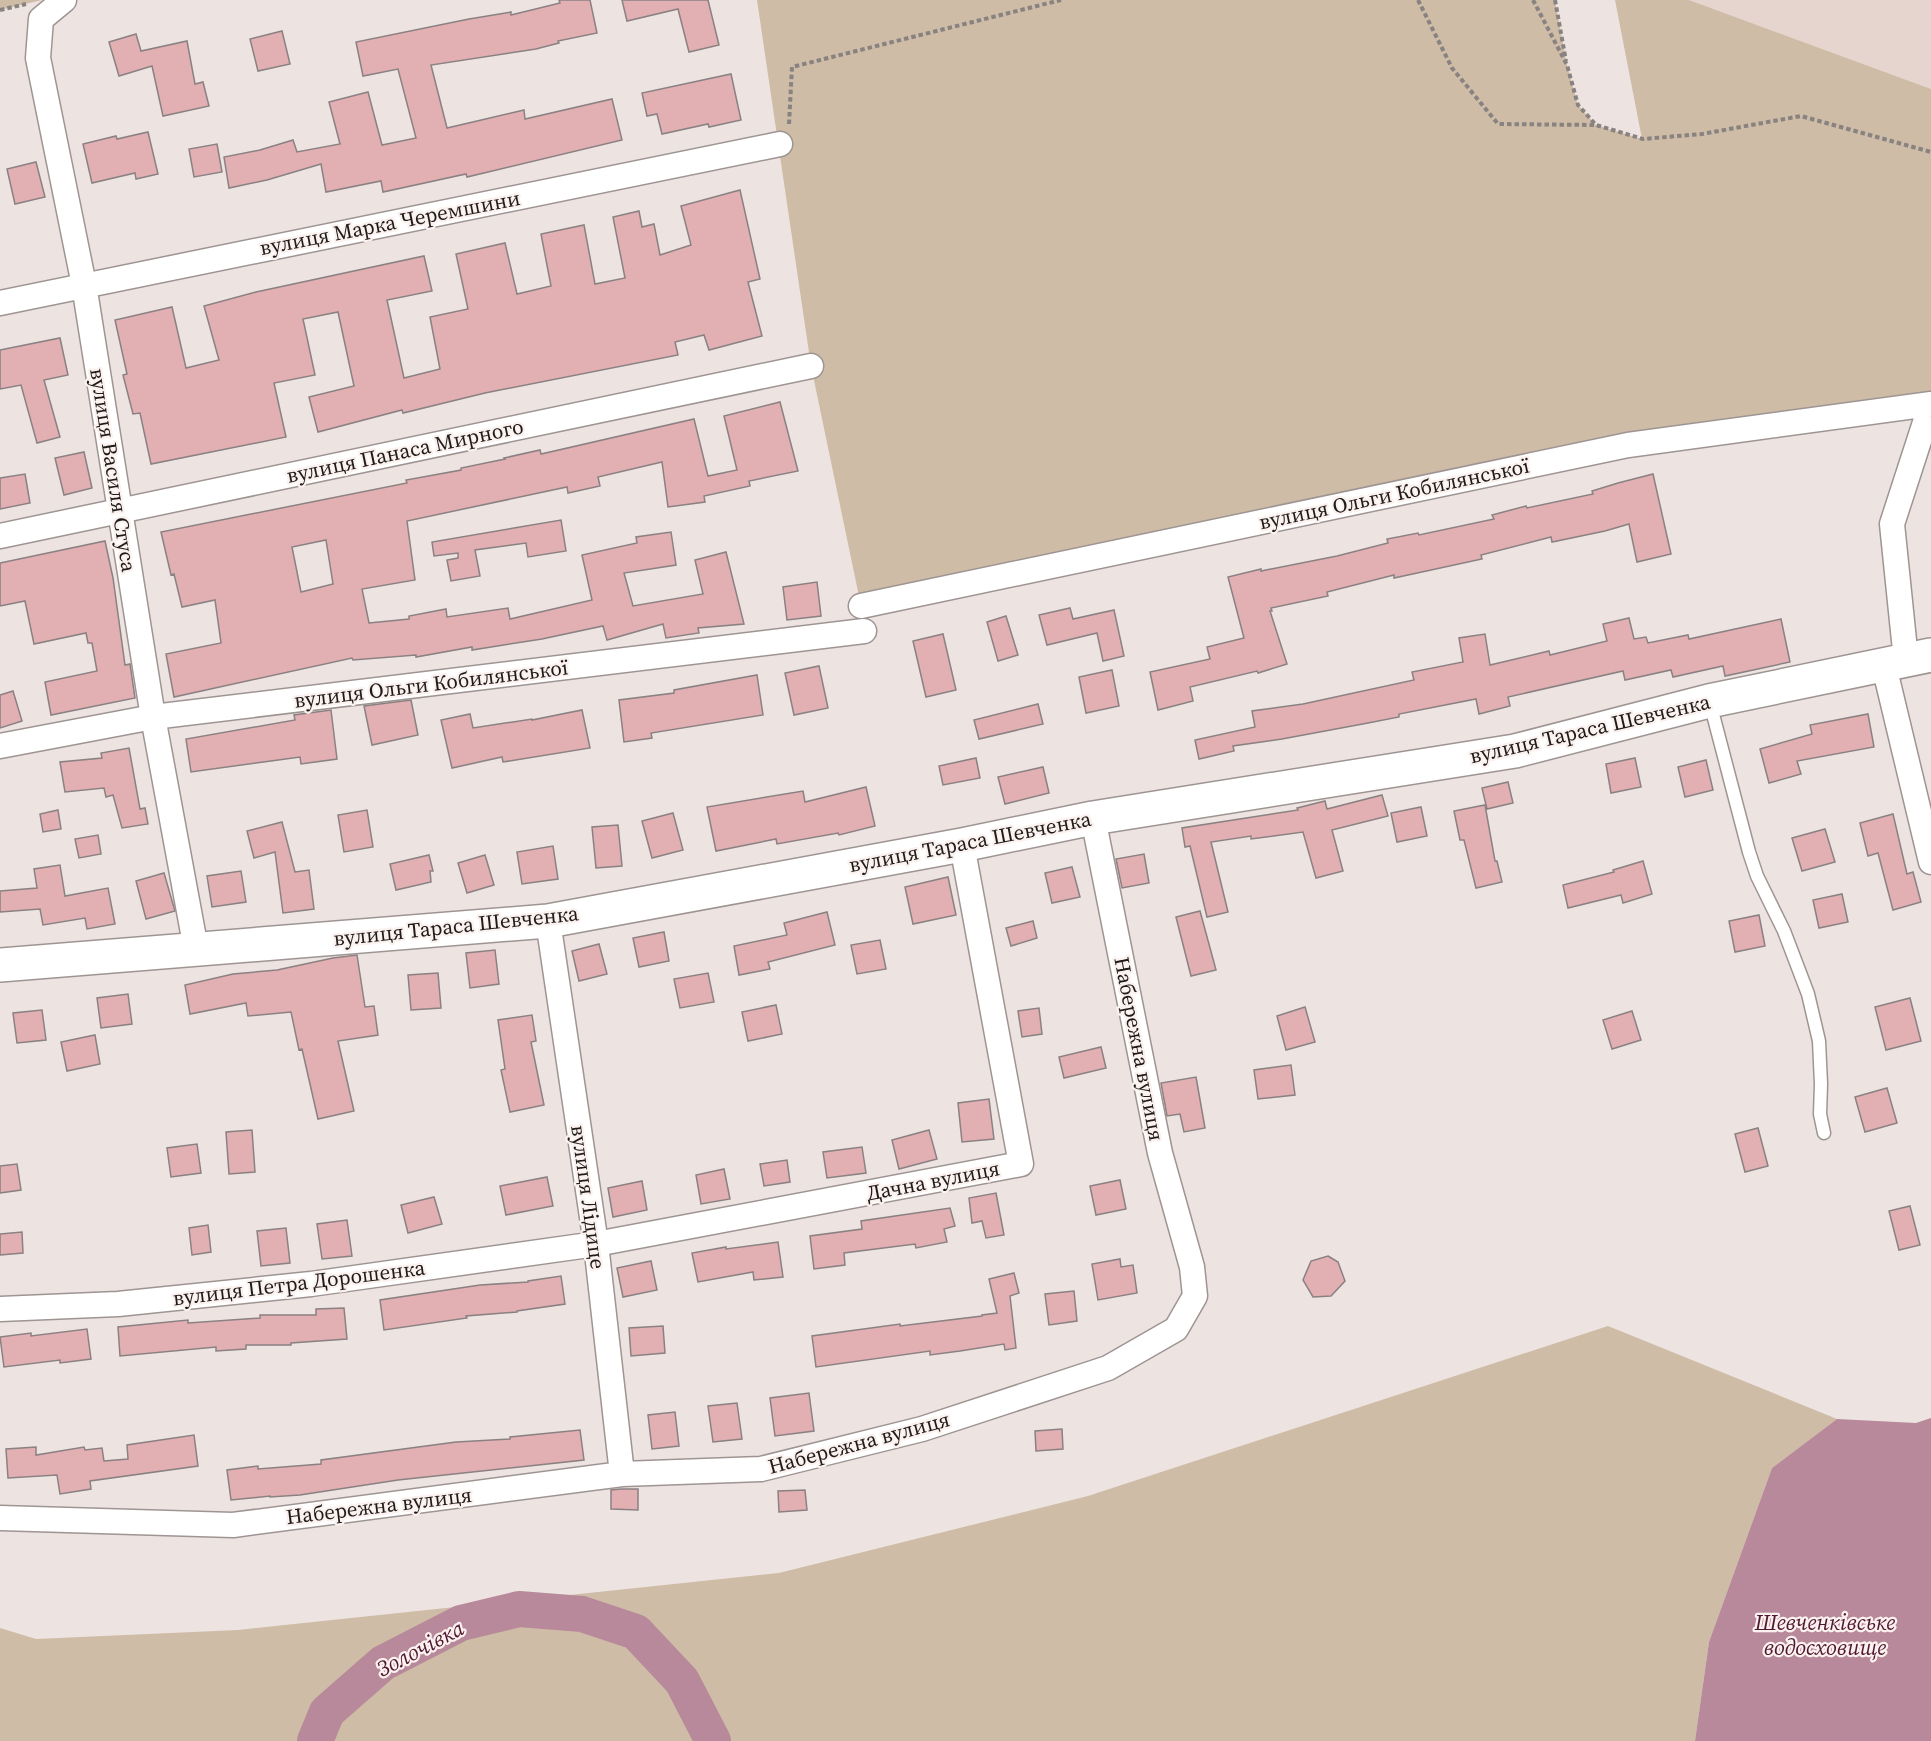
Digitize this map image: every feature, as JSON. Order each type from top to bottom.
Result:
[{"type":"main road","name":"вулиця Тараса Шевченка","points":[[0,965],[548,921],[962,845],[1093,818],[1515,751],[1709,701],[1907,660]]},
{"type":"street","name":"вулиця Василя Стуса","points":[[64,0],[41,19],[38,58],[84,285],[153,717],[196,949]]},
{"type":"street","name":"вулиця Марка Черемшини","points":[[0,303],[780,144]]},
{"type":"street","name":"вулиця Панаса Мирного","points":[[0,536],[811,366]]},
{"type":"street","name":"вулиця Ольги Кобилянської","points":[[861,606],[1628,445],[1931,404]]},
{"type":"street","points":[[1931,404],[1892,524],[1931,862]]},
{"type":"street","name":"вулиця Ольги Кобилянської","points":[[0,746],[153,717],[864,631]]},
{"type":"street","name":"Набережна вулиця","points":[[0,1518],[233,1525],[622,1474],[761,1469],[922,1429],[1108,1368],[1176,1329],[1195,1296],[1192,1267],[1160,1153],[1093,818]]},
{"type":"street","name":"Дачна вулиця","points":[[596,1244],[1021,1164],[962,845]]},
{"type":"street","name":"вулиця Лідице","points":[[548,921],[596,1244],[622,1474]]},
{"type":"street","name":"вулиця Петра Дорошенка","points":[[0,1309],[118,1304],[311,1284],[596,1244]]},
{"type":"lane","points":[[1709,701],[1757,876],[1784,931],[1808,994],[1819,1041],[1820,1114],[1824,1132]]},
{"type":"path","points":[[780,144],[789,126],[792,67],[1061,0]]},
{"type":"path","points":[[1418,0],[1452,68],[1498,124],[1596,125],[1642,139],[1702,134],[1801,116],[1931,152]]},
{"type":"path","points":[[1533,0],[1567,65]]},
{"type":"path","points":[[1555,0],[1567,65],[1578,105],[1596,125]]},
{"type":"path","points":[[0,10],[32,2]]},
{"type":"shaded area","points":[[0,0],[42,0],[0,10]]},
{"type":"shaded area","points":[[757,0],[1555,0],[1567,65],[1578,105],[1596,125],[1642,139],[1615,0],[1689,0],[1931,89],[1931,403],[1628,445],[861,606],[811,366]]},
{"type":"shaded area","points":[[1689,0],[1931,0],[1931,89]]},
{"type":"shaded area","points":[[1608,1326],[1837,1419],[1772,1468],[1709,1642],[1695,1741],[0,1741],[0,1628],[36,1639],[238,1630],[779,1573],[1088,1496]]},
{"type":"water","name":"Шевченківське водосховище","points":[[1931,1418],[1931,1741],[1695,1741],[1709,1642],[1772,1468],[1837,1419],[1916,1423]]},
{"type":"building","points":[[559,0],[590,0],[597,33],[558,41],[559,43],[536,49],[431,65],[447,128],[524,110],[525,119],[612,99],[622,140],[467,177],[466,174],[383,192],[381,181],[326,192],[321,164],[267,180],[229,188],[224,157],[260,150],[293,140],[297,152],[340,144],[329,102],[368,92],[382,145],[416,138],[398,69],[363,76],[356,42],[469,19],[511,12],[511,15],[560,3]]},
{"type":"building","points":[[622,0],[708,0],[719,45],[689,52],[678,9],[627,21]]},
{"type":"building","points":[[282,31],[290,64],[258,71],[250,39]]},
{"type":"building","points":[[136,34],[141,51],[187,41],[195,84],[203,82],[209,106],[163,116],[152,66],[119,76],[109,42]]},
{"type":"building","points":[[731,74],[741,120],[709,127],[708,124],[662,134],[657,114],[647,116],[642,93]]},
{"type":"building","points":[[148,132],[158,174],[136,179],[135,173],[92,183],[83,144],[116,136],[117,139]]},
{"type":"building","points":[[217,144],[222,172],[194,177],[189,149]]},
{"type":"building","points":[[36,162],[45,197],[15,204],[7,169]]},
{"type":"building","points":[[740,190],[760,279],[748,282],[762,336],[709,350],[704,335],[675,342],[678,355],[485,393],[403,413],[402,410],[318,432],[309,397],[354,386],[338,312],[303,319],[315,375],[274,383],[286,437],[151,464],[140,413],[133,414],[123,375],[127,374],[115,320],[172,307],[186,368],[219,360],[204,306],[256,292],[424,256],[432,291],[387,300],[404,378],[440,369],[430,317],[468,309],[456,254],[505,243],[517,294],[551,286],[541,234],[584,225],[595,284],[625,278],[613,217],[639,211],[642,227],[654,224],[660,255],[691,245],[681,206]]},
{"type":"building","points":[[60,338],[68,375],[44,380],[60,437],[37,443],[21,385],[0,389],[0,350]]},
{"type":"building","points":[[780,402],[798,471],[749,481],[750,486],[704,496],[705,502],[668,507],[662,462],[598,477],[600,486],[568,493],[567,487],[407,521],[415,580],[362,589],[369,623],[409,619],[409,616],[446,609],[447,617],[508,608],[510,619],[592,600],[582,555],[637,543],[636,537],[671,532],[676,565],[624,573],[633,606],[703,594],[695,560],[726,552],[744,624],[698,628],[699,633],[666,638],[663,624],[607,640],[603,626],[472,650],[472,647],[416,657],[416,655],[353,660],[352,658],[174,697],[166,654],[221,643],[215,600],[182,607],[174,574],[171,575],[161,532],[407,483],[406,480],[461,470],[461,468],[504,458],[540,450],[541,454],[694,419],[708,476],[737,470],[724,416]],"holes":[[[326,540],[333,584],[301,592],[292,547]]]},
{"type":"building","points":[[84,452],[92,488],[64,495],[55,458]]},
{"type":"building","points":[[25,474],[30,503],[0,509],[0,478]]},
{"type":"building","points":[[1653,474],[1671,554],[1637,562],[1629,524],[1552,542],[1551,537],[1481,555],[1482,559],[1394,578],[1394,575],[1327,592],[1328,596],[1271,608],[1287,664],[1258,673],[1257,671],[1190,687],[1193,701],[1158,710],[1150,672],[1210,659],[1207,647],[1244,638],[1228,577],[1337,556],[1388,543],[1387,539],[1418,533],[1419,535],[1494,519],[1492,515],[1526,506],[1527,508],[1593,494],[1592,491]]},
{"type":"building","points":[[561,520],[566,551],[528,557],[526,543],[475,550],[480,576],[451,581],[447,560],[458,558],[458,553],[434,556],[432,542]]},
{"type":"building","points":[[105,541],[113,578],[125,665],[130,664],[135,698],[51,715],[45,682],[97,671],[92,643],[88,643],[86,633],[34,644],[25,601],[0,606],[0,563]]},
{"type":"building","points":[[817,582],[821,616],[787,620],[783,587]]},
{"type":"building","points":[[1070,608],[1073,619],[1114,610],[1124,656],[1103,661],[1097,633],[1047,645],[1039,615]]},
{"type":"building","points":[[1006,616],[1018,655],[998,661],[987,622]]},
{"type":"building","points":[[1629,618],[1634,639],[1646,637],[1648,643],[1688,635],[1689,639],[1781,619],[1790,662],[1725,676],[1723,666],[1673,677],[1671,670],[1625,680],[1623,671],[1508,697],[1510,706],[1479,714],[1476,699],[1399,714],[1399,717],[1368,723],[1233,746],[1234,751],[1199,759],[1195,740],[1255,727],[1252,711],[1303,704],[1414,680],[1412,672],[1463,662],[1459,638],[1485,634],[1490,665],[1549,651],[1550,655],[1607,641],[1603,624]]},
{"type":"building","points":[[943,634],[956,690],[926,697],[913,641]]},
{"type":"building","points":[[819,666],[828,708],[794,715],[785,673]]},
{"type":"building","points":[[1112,670],[1119,706],[1086,713],[1079,677]]},
{"type":"building","points":[[757,675],[763,715],[651,733],[652,738],[624,742],[619,700],[674,693],[674,690]]},
{"type":"building","points":[[13,691],[22,721],[0,728],[0,695]]},
{"type":"building","points":[[411,700],[418,735],[372,745],[364,706]]},
{"type":"building","points":[[1038,704],[1043,724],[979,739],[974,720]]},
{"type":"building","points":[[331,710],[337,759],[301,764],[300,757],[191,772],[186,739],[295,720],[294,715]]},
{"type":"building","points":[[582,710],[590,748],[503,762],[502,757],[452,768],[441,720],[470,714],[473,728]]},
{"type":"building","points":[[1868,714],[1874,747],[1797,761],[1801,774],[1769,783],[1760,749],[1812,734],[1810,725]]},
{"type":"building","points":[[129,748],[140,809],[145,808],[148,824],[122,828],[113,795],[106,797],[104,788],[65,792],[60,762],[102,758],[101,753]]},
{"type":"building","points":[[976,758],[980,778],[943,785],[939,766]]},
{"type":"building","points":[[1635,758],[1641,787],[1611,793],[1606,764]]},
{"type":"building","points":[[1706,760],[1713,790],[1685,797],[1678,767]]},
{"type":"building","points":[[1043,767],[1049,793],[1005,804],[998,777]]},
{"type":"building","points":[[1508,782],[1513,803],[1487,809],[1482,788]]},
{"type":"building","points":[[866,787],[875,826],[839,835],[838,833],[777,844],[776,839],[716,851],[707,807],[803,791],[805,802]]},
{"type":"building","points":[[1382,795],[1388,816],[1332,830],[1343,871],[1316,878],[1303,832],[1211,842],[1228,912],[1207,917],[1190,846],[1185,847],[1182,828],[1298,810],[1297,808],[1325,801],[1327,809]]},
{"type":"building","points":[[1485,805],[1495,861],[1497,861],[1502,882],[1476,888],[1464,840],[1460,840],[1454,811]]},
{"type":"building","points":[[1421,807],[1427,836],[1397,842],[1391,813]]},
{"type":"building","points":[[58,810],[61,829],[43,832],[40,814]]},
{"type":"building","points":[[367,810],[373,847],[344,852],[338,815]]},
{"type":"building","points":[[673,813],[683,850],[652,858],[642,821]]},
{"type":"building","points":[[1893,814],[1907,874],[1913,872],[1921,902],[1893,910],[1878,853],[1868,856],[1860,823]]},
{"type":"building","points":[[282,822],[295,872],[309,870],[314,909],[283,913],[275,852],[254,858],[247,831]]},
{"type":"building","points":[[618,825],[622,866],[596,868],[592,827]]},
{"type":"building","points":[[1825,829],[1835,862],[1802,871],[1792,838]]},
{"type":"building","points":[[98,835],[101,854],[79,858],[75,839]]},
{"type":"building","points":[[553,846],[558,879],[522,884],[517,852]]},
{"type":"building","points":[[1144,854],[1149,883],[1122,888],[1116,859]]},
{"type":"building","points":[[429,855],[433,871],[430,871],[431,882],[396,890],[390,864]]},
{"type":"building","points":[[485,855],[494,885],[467,893],[458,863]]},
{"type":"building","points":[[1643,861],[1652,894],[1623,903],[1621,895],[1568,908],[1563,885],[1614,872],[1613,870]]},
{"type":"building","points":[[60,865],[65,896],[108,888],[115,924],[87,929],[85,918],[43,925],[40,909],[0,912],[0,891],[37,888],[34,869]]},
{"type":"building","points":[[1072,867],[1080,897],[1052,903],[1045,873]]},
{"type":"building","points":[[241,871],[246,902],[212,907],[207,876]]},
{"type":"building","points":[[164,873],[175,911],[146,919],[136,881]]},
{"type":"building","points":[[948,877],[956,915],[913,924],[905,887]]},
{"type":"building","points":[[1842,894],[1848,922],[1819,928],[1813,900]]},
{"type":"building","points":[[1200,911],[1216,970],[1191,976],[1176,917]]},
{"type":"building","points":[[827,912],[835,945],[768,962],[770,969],[739,975],[734,946],[787,935],[784,923]]},
{"type":"building","points":[[1759,915],[1765,946],[1735,952],[1729,921]]},
{"type":"building","points":[[1033,921],[1037,938],[1011,946],[1006,928]]},
{"type":"building","points":[[664,932],[669,961],[639,967],[633,938]]},
{"type":"building","points":[[880,940],[886,969],[857,974],[851,945]]},
{"type":"building","points":[[599,944],[607,974],[579,981],[572,951]]},
{"type":"building","points":[[495,950],[499,984],[470,988],[466,953]]},
{"type":"building","points":[[357,955],[365,1007],[374,1006],[378,1035],[338,1041],[354,1111],[318,1119],[291,1012],[248,1016],[246,1003],[190,1014],[185,985],[233,974],[277,970]]},
{"type":"building","points":[[438,973],[441,1008],[411,1010],[408,975]]},
{"type":"building","points":[[708,973],[714,1002],[680,1008],[674,979]]},
{"type":"building","points":[[128,994],[132,1024],[101,1028],[97,998]]},
{"type":"building","points":[[1910,998],[1921,1041],[1886,1050],[1875,1007]]},
{"type":"building","points":[[776,1005],[782,1034],[748,1041],[742,1012]]},
{"type":"building","points":[[1305,1007],[1315,1042],[1286,1050],[1277,1016]]},
{"type":"building","points":[[1039,1008],[1042,1034],[1022,1037],[1018,1011]]},
{"type":"building","points":[[42,1010],[46,1040],[17,1043],[13,1013]]},
{"type":"building","points":[[1632,1011],[1641,1040],[1612,1049],[1603,1020]]},
{"type":"building","points":[[532,1015],[536,1041],[531,1042],[544,1105],[510,1112],[501,1070],[505,1069],[498,1020]]},
{"type":"building","points":[[95,1035],[100,1064],[67,1071],[61,1042]]},
{"type":"building","points":[[1101,1047],[1106,1068],[1064,1078],[1059,1057]]},
{"type":"building","points":[[1291,1065],[1295,1095],[1258,1099],[1254,1070]]},
{"type":"building","points":[[1196,1077],[1205,1128],[1184,1132],[1180,1114],[1167,1116],[1161,1083]]},
{"type":"building","points":[[1887,1088],[1897,1123],[1865,1132],[1855,1097]]},
{"type":"building","points":[[989,1099],[994,1139],[962,1142],[958,1103]]},
{"type":"building","points":[[1758,1128],[1768,1166],[1745,1172],[1735,1134]]},
{"type":"building","points":[[252,1130],[255,1172],[229,1174],[226,1132]]},
{"type":"building","points":[[929,1130],[937,1159],[899,1169],[892,1140]]},
{"type":"building","points":[[197,1144],[201,1173],[171,1177],[167,1148]]},
{"type":"building","points":[[862,1147],[866,1173],[827,1178],[823,1152]]},
{"type":"building","points":[[787,1160],[790,1182],[764,1186],[760,1164]]},
{"type":"building","points":[[17,1164],[21,1190],[0,1193],[0,1166]]},
{"type":"building","points":[[724,1169],[730,1199],[701,1204],[696,1175]]},
{"type":"building","points":[[547,1177],[553,1206],[506,1215],[500,1186]]},
{"type":"building","points":[[1120,1180],[1126,1209],[1096,1215],[1090,1186]]},
{"type":"building","points":[[642,1181],[647,1210],[613,1217],[608,1188]]},
{"type":"building","points":[[996,1193],[1004,1235],[986,1238],[982,1221],[972,1223],[969,1198]]},
{"type":"building","points":[[434,1197],[442,1224],[408,1233],[401,1205]]},
{"type":"building","points":[[1910,1206],[1920,1245],[1899,1250],[1889,1211]]},
{"type":"building","points":[[950,1208],[955,1226],[944,1229],[947,1242],[916,1248],[915,1244],[844,1253],[845,1265],[814,1269],[810,1236],[862,1229],[861,1221]]},
{"type":"building","points":[[347,1220],[352,1256],[322,1259],[317,1224]]},
{"type":"building","points":[[208,1225],[211,1252],[192,1255],[189,1228]]},
{"type":"building","points":[[286,1228],[290,1263],[261,1266],[257,1231]]},
{"type":"building","points":[[22,1232],[23,1253],[0,1255],[0,1234]]},
{"type":"building","points":[[778,1242],[783,1277],[754,1280],[753,1272],[698,1282],[692,1253]]},
{"type":"building","points":[[1328,1256],[1338,1262],[1345,1281],[1331,1296],[1313,1297],[1303,1280],[1311,1261]]},
{"type":"building","points":[[1120,1259],[1121,1267],[1133,1265],[1137,1293],[1098,1300],[1092,1264]]},
{"type":"building","points":[[651,1261],[657,1290],[623,1297],[617,1268]]},
{"type":"building","points":[[1014,1273],[1019,1293],[1010,1296],[1016,1348],[1005,1350],[1004,1344],[930,1355],[930,1351],[816,1367],[812,1336],[997,1313],[989,1279]]},
{"type":"building","points":[[561,1276],[565,1304],[517,1312],[466,1316],[467,1318],[384,1330],[380,1300]]},
{"type":"building","points":[[1074,1291],[1077,1321],[1049,1325],[1045,1294]]},
{"type":"building","points":[[344,1308],[347,1339],[291,1343],[291,1345],[246,1345],[246,1349],[216,1351],[216,1347],[120,1356],[118,1327],[188,1320],[188,1323],[260,1318],[260,1315],[316,1315],[316,1309]]},
{"type":"building","points":[[663,1326],[665,1353],[631,1356],[629,1328]]},
{"type":"building","points":[[87,1329],[91,1359],[60,1363],[60,1360],[4,1367],[0,1337],[31,1333],[31,1336]]},
{"type":"building","points":[[809,1393],[814,1431],[775,1436],[770,1398]]},
{"type":"building","points":[[737,1403],[742,1439],[713,1442],[708,1406]]},
{"type":"building","points":[[675,1412],[679,1446],[652,1449],[648,1415]]},
{"type":"building","points":[[1062,1429],[1063,1449],[1036,1451],[1035,1431]]},
{"type":"building","points":[[580,1430],[584,1460],[398,1480],[300,1495],[231,1500],[227,1470],[258,1466],[258,1469],[321,1464],[321,1460],[456,1442],[510,1439],[510,1437]]},
{"type":"building","points":[[194,1435],[198,1466],[90,1481],[91,1489],[60,1494],[57,1475],[8,1478],[6,1449],[36,1447],[36,1455],[84,1447],[85,1450],[102,1448],[104,1461],[128,1459],[127,1445]]},
{"type":"building","points":[[638,1489],[638,1510],[611,1509],[611,1490]]},
{"type":"building","points":[[805,1490],[807,1510],[779,1512],[778,1491]]},
{"type":"waterway","name":"Золочівка","points":[[315,1741],[327,1712],[383,1663],[461,1623],[519,1609],[582,1614],[636,1632],[682,1681],[713,1741]]}]
